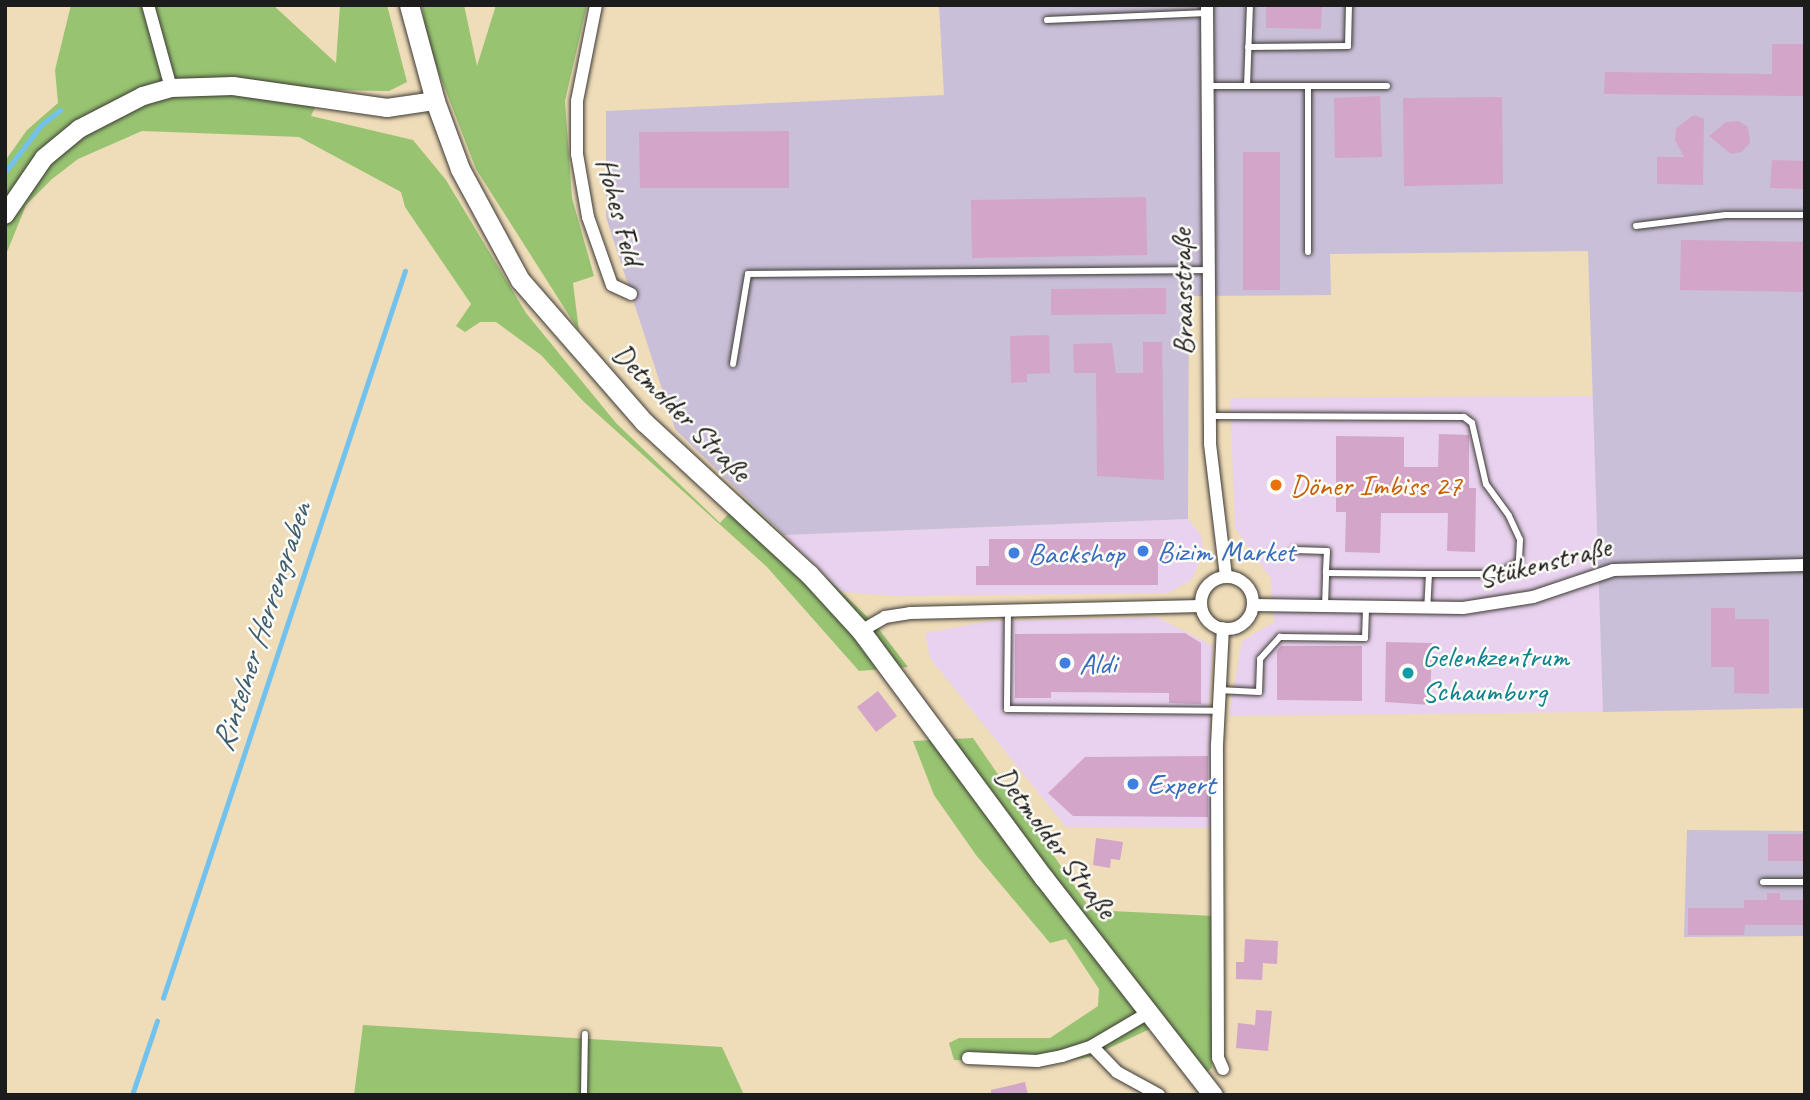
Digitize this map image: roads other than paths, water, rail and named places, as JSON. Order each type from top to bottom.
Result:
[{"type":"main road","name":"Detmolder Straße","points":[[410,5],[435,101],[460,169],[520,280],[644,422],[809,573],[861,631],[1148,1013],[1213,1095]]},
{"type":"main road","points":[[5,215],[44,158],[79,129],[143,96],[172,88],[233,86],[387,107],[435,101]]},
{"type":"street","points":[[148,5],[172,88]]},
{"type":"street","name":"Hohes Feld","points":[[596,5],[577,101],[577,154],[588,217],[612,285],[631,294]]},
{"type":"street","name":"Braasstraße","points":[[1207,9],[1211,416],[1214,489],[1226,576]]},
{"type":"street","name":"Stükenstraße","points":[[1253,605],[1500,605],[1613,570],[1805,565]]},
{"type":"street","points":[[1226,576],[1243,582],[1253,605],[1240,625],[1223,628],[1209,621],[1201,606],[1210,583],[1226,576]]},
{"type":"street","points":[[861,631],[885,617],[910,613],[1008,608],[1201,606]]},
{"type":"street","points":[[1223,628],[1218,691],[1218,1058],[1223,1069]]},
{"type":"street","points":[[968,1058],[1037,1060],[1092,1046],[1148,1013]]},
{"type":"street","points":[[1092,1046],[1117,1072],[1159,1095]]},
{"type":"lane","points":[[1247,86],[1250,5]]},
{"type":"lane","points":[[1248,47],[1348,46],[1349,5]]},
{"type":"lane","points":[[1047,20],[1207,9]]},
{"type":"lane","points":[[1207,86],[1387,86]]},
{"type":"lane","points":[[1308,86],[1308,252]]},
{"type":"lane","points":[[1636,226],[1725,215],[1805,215]]},
{"type":"lane","points":[[733,364],[748,274],[1208,270]]},
{"type":"lane","points":[[1211,416],[1464,417],[1472,423],[1486,484],[1520,540],[1519,562],[1499,575],[1326,573]]},
{"type":"lane","points":[[1295,550],[1327,551],[1325,607]]},
{"type":"lane","points":[[1427,607],[1429,574]]},
{"type":"lane","points":[[1218,691],[1259,692],[1260,659],[1280,637],[1365,638],[1366,607]]},
{"type":"lane","points":[[1008,608],[1007,709],[1218,711]]},
{"type":"lane","points":[[1763,882],[1805,882]]},
{"type":"lane","points":[[584,1095],[585,1034]]},
{"type":"waterway","points":[[5,172],[41,125],[60,110]]},
{"type":"waterway","name":"Rintelner Herrengraben","points":[[163,998],[405,271]]},
{"type":"waterway","name":"Rintelner Herrengraben","points":[[132,1095],[157,1021]]},
{"type":"place","name":"Döner Imbiss 27","points":[[1276,485]]},
{"type":"place","name":"Bizim Market","points":[[1143,551]]},
{"type":"place","name":"Backshop","points":[[1014,553]]},
{"type":"place","name":"Aldi","points":[[1065,663]]},
{"type":"place","name":"Gelenkzentrum Schaumburg","points":[[1408,673]]},
{"type":"place","name":"Expert","points":[[1133,784]]}]
